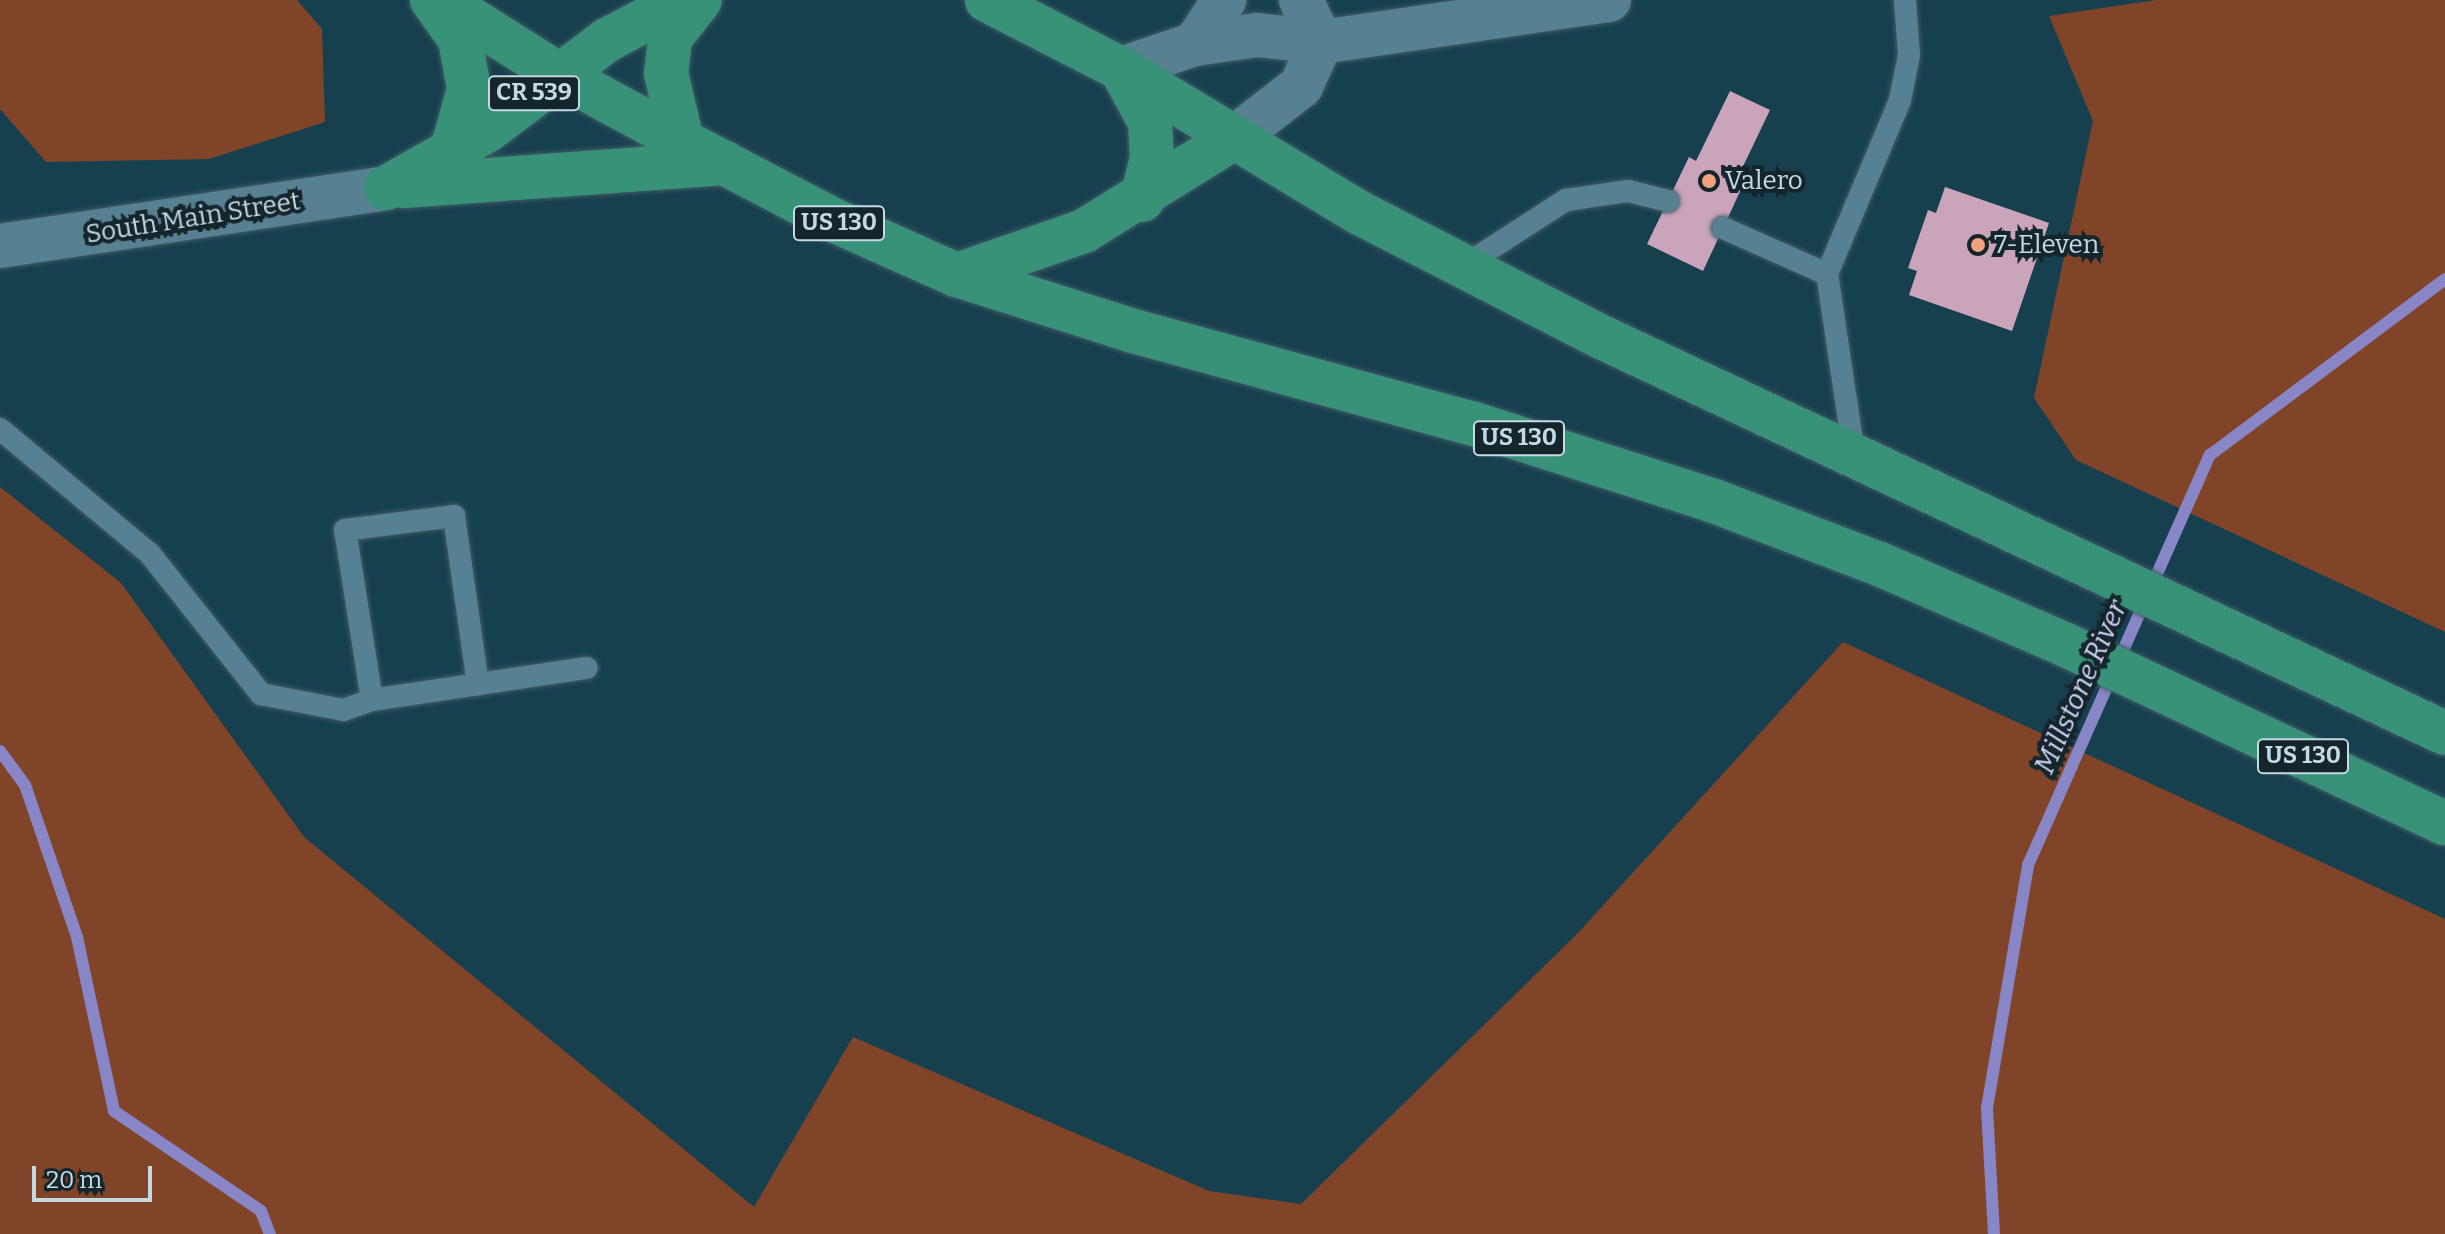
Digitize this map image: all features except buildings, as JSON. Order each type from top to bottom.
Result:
[{"type":"highway","points":[[432,0],[460,39],[469,89],[451,154]]},
{"type":"highway","name":"US 130","points":[[441,0],[558,74],[682,141],[831,219],[957,275],[1130,330],[1471,423],[1714,501],[1882,565],[2066,645],[2445,823]]},
{"type":"highway","name":"CR 539","points":[[386,188],[451,154],[607,40],[683,0]]},
{"type":"highway","points":[[682,141],[666,73],[670,38],[700,0]]},
{"type":"highway","points":[[987,0],[1121,69],[1234,138],[1462,267],[2445,733]]},
{"type":"highway","points":[[1121,69],[1150,122],[1152,157],[1142,200]]},
{"type":"highway","points":[[957,275],[1055,243],[1142,200],[1234,138]]},
{"type":"highway","name":"CR 539","points":[[386,188],[725,163]]},
{"type":"street","points":[[1195,44],[1224,0]]},
{"type":"street","points":[[1234,138],[1301,86],[1321,42],[1301,0]]},
{"type":"street","points":[[1121,69],[1195,44],[1257,35],[1321,42],[1436,13],[1609,0]]},
{"type":"street","name":"South Main Street","points":[[0,246],[386,188]]},
{"type":"lane","points":[[1854,454],[1827,274],[1900,100],[1909,55],[1905,0]]},
{"type":"lane","points":[[1462,267],[1566,200],[1628,191],[1668,201]]},
{"type":"lane","points":[[1723,228],[1827,274]]},
{"type":"lane","points":[[0,429],[150,554],[261,694],[343,710],[372,700],[587,668]]},
{"type":"lane","points":[[372,700],[345,530],[454,516],[478,684]]},
{"type":"shaded area","points":[[0,0],[297,0],[322,29],[325,122],[209,159],[46,162],[0,109]]},
{"type":"shaded area","points":[[2156,0],[2445,0],[2445,632],[2076,460],[2034,398],[2093,121],[2049,16]]},
{"type":"shaded area","points":[[0,487],[121,583],[304,837],[754,1207],[853,1037],[1209,1191],[1301,1204],[1577,934],[1843,642],[2445,919],[2445,1234],[0,1234]]},
{"type":"waterway","name":"Millstone River","points":[[1994,1234],[1987,1108],[2028,865],[2210,455],[2445,279]]},
{"type":"waterway","points":[[0,751],[25,785],[77,937],[114,1111],[261,1211],[270,1234]]},
{"type":"place","name":"Valero","points":[[1709,181]]},
{"type":"place","name":"7-Eleven","points":[[1978,245]]}]
